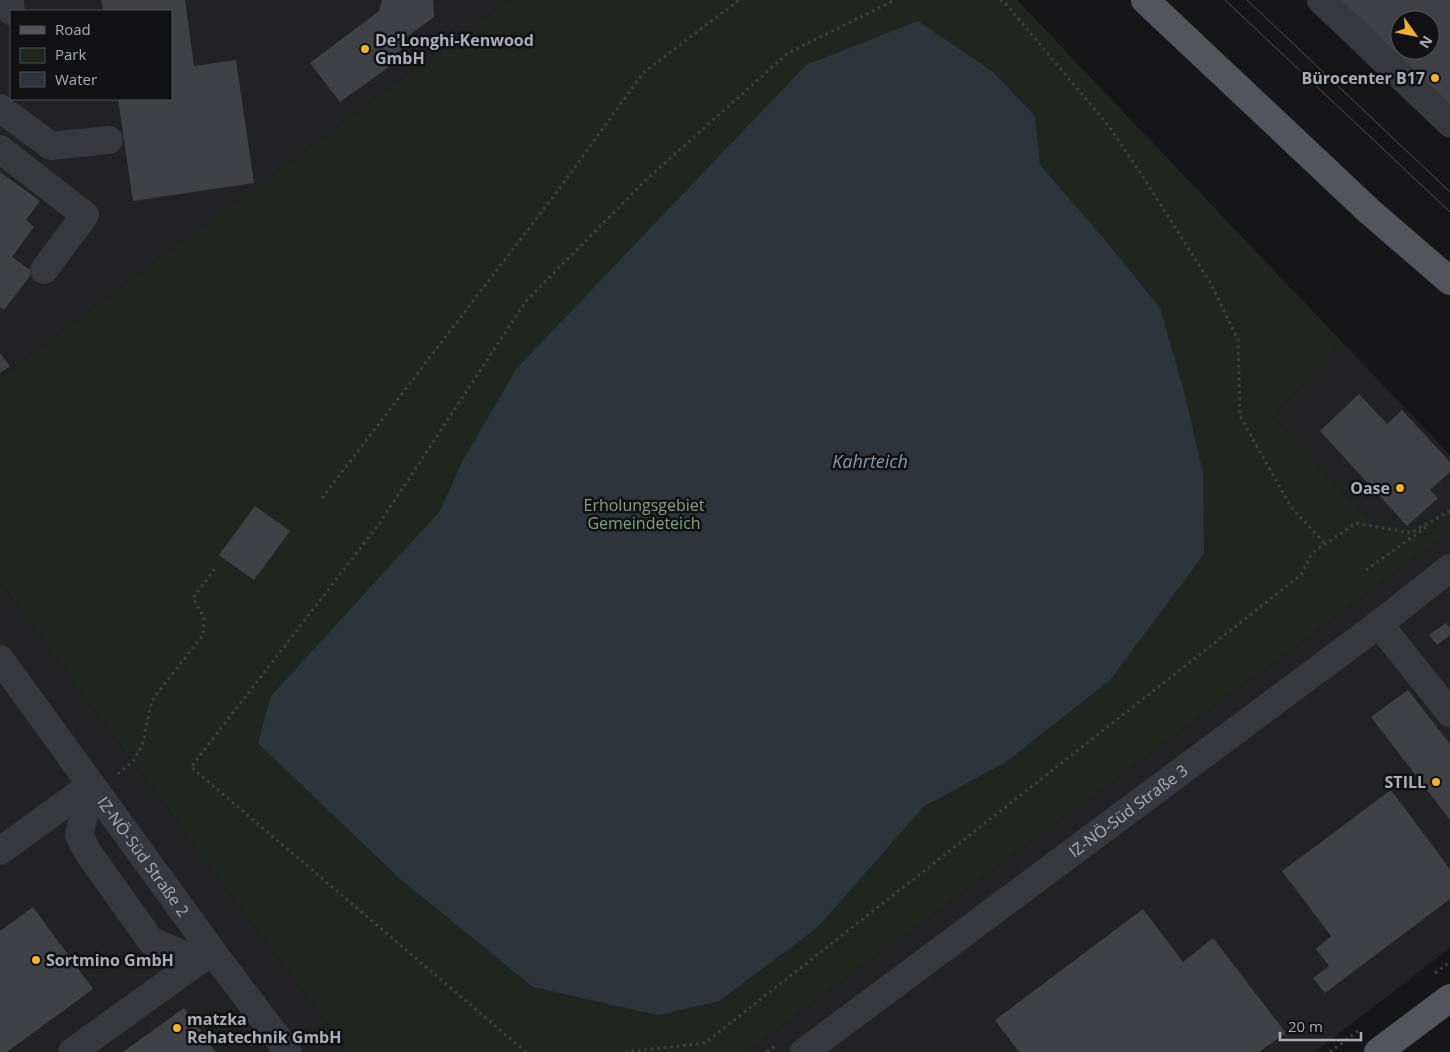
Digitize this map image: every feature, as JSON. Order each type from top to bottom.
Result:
[{"type":"main road","points":[[1145,0],[1369,211],[1450,281]]},
{"type":"main road","points":[[1369,211],[1450,302]]},
{"type":"main road","points":[[1378,1052],[1450,998]]},
{"type":"street","points":[[1321,0],[1450,123]]},
{"type":"street","points":[[10,107],[51,146],[109,140]]},
{"type":"street","points":[[0,149],[85,215],[44,270]]},
{"type":"street","name":"IZ-NÖ-Süd Straße 3","points":[[804,1052],[1379,624],[1450,568]]},
{"type":"street","points":[[1379,624],[1450,713]]},
{"type":"street","name":"IZ-NÖ-Süd Straße 2","points":[[0,659],[94,789],[205,956],[288,1052]]},
{"type":"street","points":[[0,851],[94,789]]},
{"type":"street","points":[[94,789],[79,835],[87,851],[151,940],[205,956]]},
{"type":"street","points":[[72,1052],[205,956]]},
{"type":"path","points":[[322,498],[559,189],[643,73],[739,0]]},
{"type":"path","points":[[526,1052],[191,767],[379,524],[526,301],[646,180],[788,54],[895,0]]},
{"type":"path","points":[[1000,0],[1005,3],[1108,125],[1211,284],[1238,340],[1240,416],[1292,507],[1325,544]]},
{"type":"path","points":[[625,1052],[706,1043],[1301,575],[1312,553],[1356,523],[1410,533],[1450,511]]},
{"type":"path","points":[[1366,570],[1440,517]]},
{"type":"path","points":[[94,789],[133,761],[142,746],[152,700],[204,635],[204,617],[193,598],[216,567]]},
{"type":"shaded area","points":[[0,0],[508,0],[0,377]]},
{"type":"shaded area","points":[[1342,342],[1450,455],[1450,510],[1412,527],[1374,524],[1272,417]]},
{"type":"shaded area","points":[[1450,532],[1450,948],[1315,1052],[746,1052]]},
{"type":"shaded area","points":[[0,582],[348,1052],[0,1052]]},
{"type":"green space","name":"Erholungsgebiet Gemeindeteich","points":[[508,0],[1017,0],[1342,342],[1272,417],[1374,524],[1412,527],[1450,510],[1450,532],[746,1052],[348,1052],[0,582],[0,377]]},
{"type":"water","name":"Kahrteich","points":[[918,21],[993,72],[1035,116],[1040,165],[1105,240],[1160,308],[1183,388],[1203,473],[1204,554],[1110,680],[1006,762],[924,806],[818,927],[719,1001],[658,1015],[533,987],[399,878],[258,743],[271,696],[440,511],[462,462],[517,368],[806,65]]},
{"type":"building","points":[[101,0],[185,0],[194,66],[236,60],[254,183],[133,201],[118,100],[172,100],[172,10],[103,10]]},
{"type":"building","name":"De'Longhi-Kenwood GmbH","points":[[382,0],[433,0],[434,17],[404,39],[407,44],[396,54],[400,59],[340,102],[310,63],[379,11]]},
{"type":"building","name":"Bürocenter B17","points":[[1339,0],[1450,0],[1450,106],[1402,60],[1440,60],[1440,10],[1390,10],[1390,49]]},
{"type":"building","points":[[0,172],[40,201],[26,220],[34,227],[12,257],[33,272],[4,310],[0,307]]},
{"type":"building","points":[[0,353],[10,366],[0,373]]},
{"type":"building","points":[[1359,394],[1387,424],[1402,410],[1450,462],[1450,472],[1430,490],[1438,498],[1407,526],[1320,431]]},
{"type":"building","points":[[255,506],[290,531],[254,580],[219,555]]},
{"type":"building","points":[[1446,623],[1450,628],[1450,635],[1437,645],[1429,635]]},
{"type":"building","name":"STILL","points":[[1408,690],[1450,744],[1450,820],[1371,717]]},
{"type":"building","points":[[1391,790],[1450,869],[1450,899],[1325,993],[1313,978],[1329,966],[1316,949],[1331,936],[1282,871]]},
{"type":"building","name":"Sortmino GmbH","points":[[33,907],[93,989],[7,1052],[0,1052],[0,931]]},
{"type":"building","points":[[1143,909],[1183,962],[1213,938],[1286,1033],[1259,1052],[1019,1052],[995,1020]]},
{"type":"building","name":"matzka Rehatechnik GmbH","points":[[184,1008],[216,1052],[123,1052],[127,1049]]},
{"type":"tram line","points":[[1225,0],[1450,212]]},
{"type":"tram line","points":[[1247,0],[1450,192]]},
{"type":"place","name":"De'Longhi-Kenwood GmbH","points":[[365,49]]},
{"type":"place","name":"Bürocenter B17","points":[[1435,78]]},
{"type":"place","name":"Oase","points":[[1400,488]]},
{"type":"place","name":"STILL","points":[[1436,782]]},
{"type":"place","name":"Sortmino GmbH","points":[[36,960]]},
{"type":"place","name":"matzka Rehatechnik GmbH","points":[[177,1028]]}]
